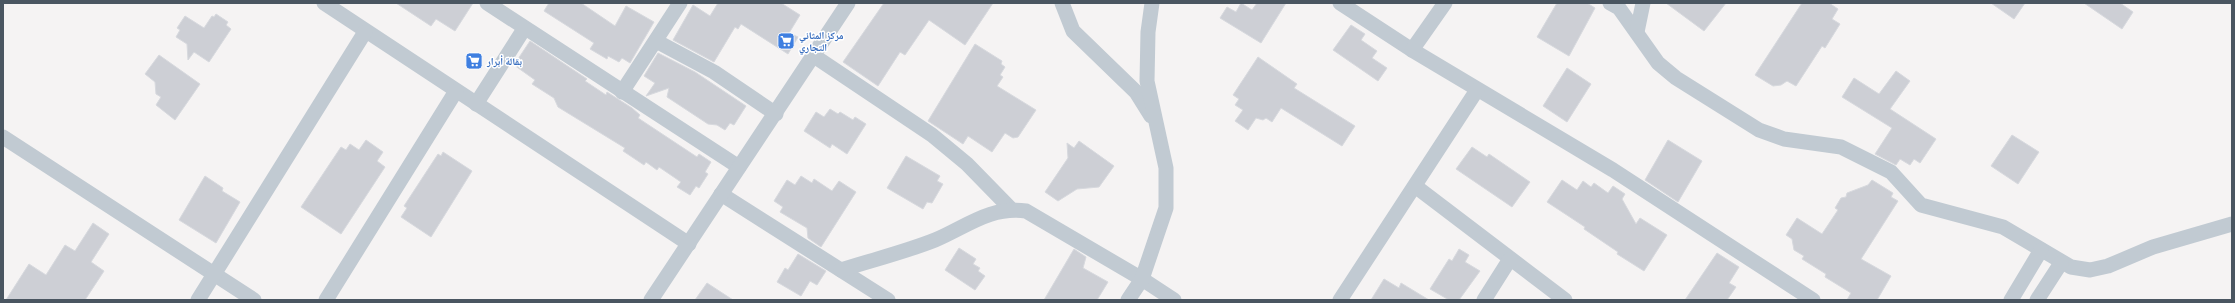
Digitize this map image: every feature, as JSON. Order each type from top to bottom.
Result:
[{"type":"street","points":[[324,3],[365,32],[689,244]]},
{"type":"street","points":[[487,3],[524,29],[739,167]]},
{"type":"street","points":[[622,92],[680,3]]},
{"type":"street","points":[[651,300],[776,114],[848,3]]},
{"type":"street","points":[[1062,3],[1072,31],[1136,92],[1156,124]]},
{"type":"street","points":[[1128,300],[1142,279],[1166,208],[1166,168],[1147,81],[1148,32],[1152,3]]},
{"type":"street","points":[[1340,3],[1412,50],[1613,170],[1813,300]]},
{"type":"street","points":[[1412,50],[1445,3]]},
{"type":"street","points":[[1610,3],[1619,8],[1658,63],[1676,78],[1759,130],[1784,139],[1841,146],[1891,172],[1921,205],[2003,227],[2061,263],[2079,270],[2090,270],[2108,266],[2153,247],[2232,224]]},
{"type":"street","points":[[1637,32],[1643,3]]},
{"type":"street","points":[[476,104],[524,29]]},
{"type":"street","points":[[198,300],[365,32]]},
{"type":"street","points":[[656,41],[714,72],[776,114]]},
{"type":"street","points":[[814,56],[932,135],[966,164],[1010,208]]},
{"type":"street","points":[[1340,300],[1478,90]]},
{"type":"street","points":[[326,300],[456,91]]},
{"type":"street","points":[[3,137],[254,300]]},
{"type":"street","points":[[1415,186],[1566,300]]},
{"type":"street","points":[[721,194],[888,300]]},
{"type":"street","points":[[841,270],[935,240],[987,214],[1010,208],[1026,211],[1142,279],[1174,300]]},
{"type":"street","points":[[2011,300],[2041,250]]},
{"type":"street","points":[[1484,300],[1510,259]]},
{"type":"street","points":[[2037,300],[2061,263]]},
{"type":"building","points":[[396,3],[473,3],[455,31],[436,19],[431,26]]},
{"type":"building","points":[[549,3],[581,3],[615,26],[626,6],[654,22],[630,63],[622,58],[619,62],[608,56],[607,59],[590,49],[594,43],[544,11]]},
{"type":"building","points":[[718,3],[781,3],[800,15],[789,33],[798,37],[788,54],[741,24],[738,29],[735,27],[714,62],[673,40],[693,5],[710,16]]},
{"type":"building","points":[[884,3],[993,3],[965,45],[929,20],[905,55],[900,52],[878,86],[843,62]]},
{"type":"building","points":[[1241,3],[1252,10],[1257,3],[1286,3],[1261,43],[1220,18],[1227,7],[1236,12]]},
{"type":"building","points":[[1557,3],[1587,3],[1595,8],[1569,56],[1537,37]]},
{"type":"building","points":[[1666,3],[1726,3],[1704,31]]},
{"type":"building","points":[[1802,3],[1829,3],[1838,9],[1832,19],[1840,24],[1825,48],[1822,46],[1796,86],[1787,81],[1781,85],[1773,86],[1755,75]]},
{"type":"building","points":[[1991,3],[2025,3],[2014,19]]},
{"type":"building","points":[[2084,3],[2120,3],[2133,12],[2122,29]]},
{"type":"building","points":[[216,14],[228,22],[226,25],[231,29],[209,62],[194,52],[188,60],[187,44],[176,37],[180,30],[177,28],[185,16],[204,28],[212,16],[214,17]]},
{"type":"building","points":[[1351,25],[1365,34],[1361,40],[1377,51],[1372,58],[1387,68],[1378,81],[1333,50]]},
{"type":"building","points":[[530,41],[587,79],[585,81],[606,95],[607,92],[632,108],[640,115],[638,118],[697,157],[699,154],[711,162],[705,172],[708,174],[699,188],[696,186],[690,195],[677,187],[681,182],[659,167],[657,170],[646,162],[644,165],[623,151],[625,148],[558,107],[554,98],[532,84],[535,80],[514,65]]},
{"type":"building","points":[[975,44],[1002,61],[1001,64],[1005,67],[1000,75],[1003,77],[997,86],[1036,110],[1018,137],[1013,138],[1005,133],[992,152],[968,136],[963,144],[928,121]]},
{"type":"building","points":[[658,53],[695,72],[746,106],[734,125],[730,123],[725,130],[717,125],[708,124],[667,97],[669,88],[646,96],[655,83],[644,76]]},
{"type":"building","points":[[159,55],[200,84],[175,120],[156,105],[161,97],[156,94],[155,82],[145,74]]},
{"type":"building","points":[[1258,57],[1297,84],[1294,88],[1355,126],[1342,146],[1281,108],[1272,122],[1266,118],[1263,120],[1256,118],[1248,130],[1235,121],[1243,110],[1235,105],[1239,99],[1233,95]]},
{"type":"building","points":[[1567,68],[1591,84],[1567,122],[1543,106]]},
{"type":"building","points":[[1896,71],[1910,81],[1890,109],[1936,139],[1920,163],[1914,159],[1910,165],[1900,159],[1896,165],[1875,154],[1892,128],[1842,97],[1854,78],[1879,94]]},
{"type":"building","points":[[830,109],[838,114],[840,112],[853,120],[855,117],[866,124],[847,154],[832,144],[830,148],[804,131],[816,112],[824,117]]},
{"type":"building","points":[[2012,135],[2039,152],[2018,184],[1991,166]]},
{"type":"building","points":[[366,140],[383,152],[377,161],[385,167],[341,234],[301,207],[341,147],[346,150],[350,144],[359,150]]},
{"type":"building","points":[[1668,140],[1702,161],[1678,202],[1645,180]]},
{"type":"building","points":[[1079,141],[1114,166],[1099,187],[1077,189],[1058,201],[1045,192],[1068,158],[1067,143],[1074,148]]},
{"type":"building","points":[[1472,147],[1487,157],[1489,154],[1530,182],[1512,207],[1456,169]]},
{"type":"building","points":[[443,152],[472,171],[431,237],[401,217],[407,208],[404,206],[438,154],[441,156]]},
{"type":"building","points":[[906,156],[940,176],[937,181],[943,184],[932,203],[927,202],[923,209],[887,188]]},
{"type":"building","points":[[205,176],[223,188],[222,191],[240,202],[216,243],[179,220]]},
{"type":"building","points":[[801,176],[812,183],[814,179],[832,191],[839,181],[856,192],[821,247],[808,238],[807,228],[780,212],[783,207],[774,201],[787,180],[795,185]]},
{"type":"building","points":[[1562,180],[1577,190],[1583,181],[1591,187],[1594,183],[1608,193],[1613,186],[1625,194],[1622,199],[1636,224],[1640,218],[1667,235],[1644,271],[1617,254],[1618,252],[1584,229],[1585,227],[1547,202]]},
{"type":"building","points":[[1872,180],[1893,193],[1891,197],[1898,201],[1861,259],[1891,276],[1877,300],[1847,300],[1851,293],[1825,277],[1826,274],[1802,259],[1804,256],[1794,250],[1792,239],[1786,235],[1797,218],[1822,234],[1838,210],[1835,208],[1841,198],[1846,197],[1847,193],[1868,185]]},
{"type":"building","points":[[93,223],[109,234],[91,262],[104,271],[85,300],[6,300],[29,264],[46,275],[65,245],[75,251]]},
{"type":"building","points":[[959,248],[976,259],[973,264],[980,268],[978,271],[985,276],[975,290],[945,270]]},
{"type":"building","points":[[1074,249],[1086,257],[1083,268],[1108,282],[1097,300],[1044,300]]},
{"type":"building","points":[[1459,249],[1469,255],[1465,262],[1480,271],[1459,300],[1449,300],[1430,289],[1449,259],[1452,261]]},
{"type":"building","points":[[1717,253],[1739,267],[1729,283],[1736,287],[1727,300],[1685,300]]},
{"type":"building","points":[[798,254],[826,271],[817,285],[810,281],[801,296],[777,282],[785,268],[788,270]]},
{"type":"building","points":[[1384,279],[1399,288],[1401,283],[1429,300],[1371,300]]},
{"type":"building","points":[[707,283],[733,300],[695,300]]},
{"type":"place","name":"مركز المثاني التجاري","points":[[786,41]]},
{"type":"place","name":"بقالة أبرار","points":[[474,61]]}]
